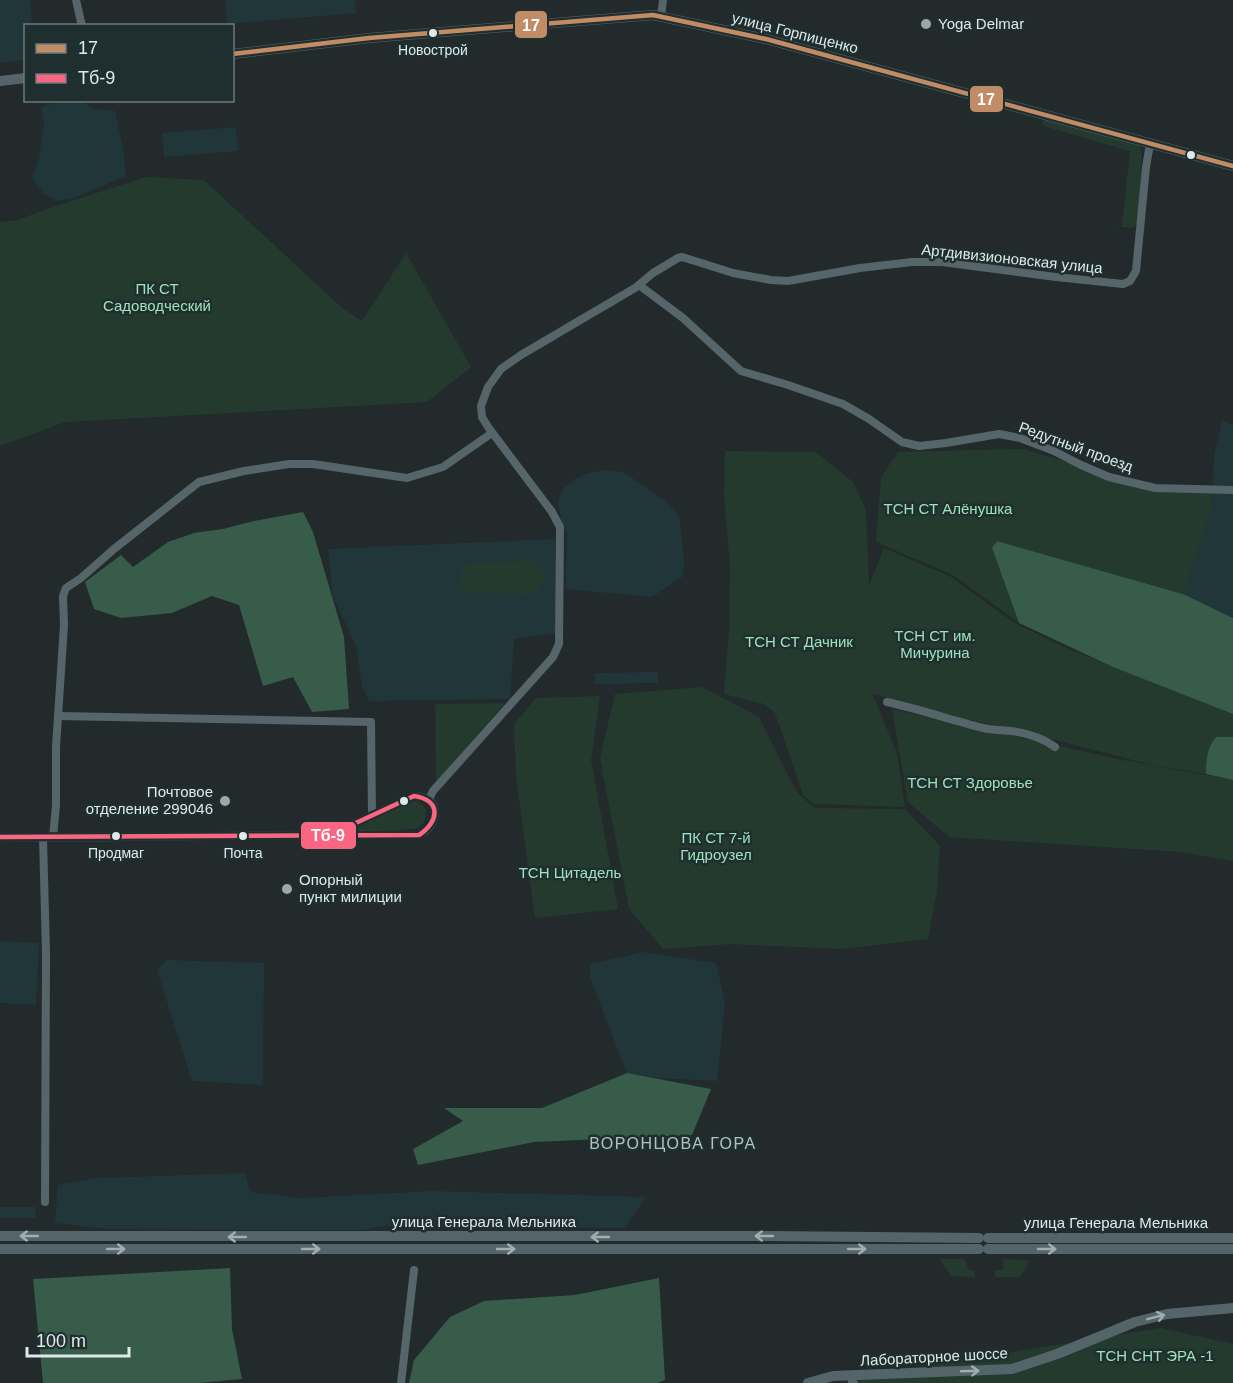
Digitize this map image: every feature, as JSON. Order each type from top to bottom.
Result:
[{"type":"main road","name":"улица Горпищенко","points":[[234,54],[369,38],[653,15],[766,39],[1233,166]]},
{"type":"main road","points":[[0,81],[24,78]]},
{"type":"main road","name":"улица Генерала Мельника","points":[[0,1236],[822,1236],[983,1244],[1233,1249]]},
{"type":"main road","points":[[658,1236],[658,1249]]},
{"type":"main road","name":"улица Генерала Мельника","points":[[0,1249],[658,1249],[1233,1238]]},
{"type":"main road","name":"Лабораторное шоссе","points":[[808,1383],[833,1376],[852,1381],[1012,1370],[1135,1322],[1167,1314],[1233,1308]]},
{"type":"street","points":[[76,0],[82,24]]},
{"type":"street","points":[[661,17],[663,0]]},
{"type":"street","name":"Артдивизионовская улица","points":[[492,433],[482,417],[481,406],[488,387],[501,369],[639,285],[671,261],[682,257],[734,273],[788,281],[860,268],[912,262],[942,262],[1123,284],[1130,281],[1136,271],[1150,144]]},
{"type":"street","name":"Редутный проезд","points":[[639,285],[683,318],[741,371],[843,404],[902,442],[919,446],[999,434],[1020,438],[1109,477],[1155,488],[1233,490]]},
{"type":"street","points":[[53,837],[64,626],[63,596],[66,588],[199,482],[244,471],[289,464],[314,464],[407,478],[443,467],[492,433],[552,512],[560,527],[559,644],[554,657],[433,790],[429,799]]},
{"type":"street","points":[[887,702],[981,727],[1012,731],[1046,741],[1055,747]]},
{"type":"street","points":[[58,716],[371,722],[372,814]]},
{"type":"street","points":[[0,837],[419,835],[428,830],[434,818],[434,807],[429,799],[414,796],[332,834]]},
{"type":"street","points":[[43,837],[46,953],[45,1202]]},
{"type":"street","points":[[401,1383],[414,1270]]},
{"type":"shaded area","points":[[0,0],[30,0],[32,24],[24,24],[24,60],[0,63]]},
{"type":"shaded area","points":[[225,0],[355,0],[356,13],[227,24]]},
{"type":"shaded area","points":[[60,102],[83,102],[92,108],[115,111],[126,176],[72,199],[57,201],[43,193],[32,178],[39,158],[44,123],[41,107]]},
{"type":"shaded area","points":[[236,127],[238,151],[164,157],[162,133]]},
{"type":"shaded area","points":[[1222,421],[1233,425],[1233,618],[1183,594],[1212,509],[1214,455]]},
{"type":"shaded area","points":[[603,470],[625,473],[665,501],[679,515],[684,559],[683,576],[652,597],[566,589],[567,533],[561,519],[558,501],[562,490],[575,479]]},
{"type":"shaded area","points":[[555,539],[557,633],[514,639],[510,699],[369,701],[362,686],[356,646],[333,597],[328,549]]},
{"type":"shaded area","points":[[658,672],[658,683],[595,684],[595,673]]},
{"type":"shaded area","points":[[0,941],[39,943],[36,1005],[0,1003]]},
{"type":"shaded area","points":[[643,952],[716,963],[725,1003],[717,1081],[655,1078],[627,1073],[590,978],[590,964]]},
{"type":"shaded area","points":[[167,960],[264,963],[263,1085],[192,1081],[157,970]]},
{"type":"shaded area","points":[[245,1173],[250,1192],[301,1198],[433,1191],[646,1197],[625,1228],[382,1226],[363,1230],[107,1229],[55,1223],[58,1185],[98,1178]]},
{"type":"shaded area","points":[[0,1207],[36,1207],[35,1218],[0,1218]]},
{"type":"green space","points":[[1046,118],[1136,142],[1142,154],[1138,225],[1131,228],[1107,225],[1122,226],[1130,151],[1047,127],[1042,124]]},
{"type":"green space","name":"ПК СТ Садоводческий","points":[[146,177],[204,180],[341,307],[362,321],[406,253],[471,367],[427,402],[65,422],[0,446],[0,222],[18,220]]},
{"type":"green space","name":"ТСН СТ Алёнушка","points":[[1023,449],[1155,488],[1212,493],[1212,509],[1183,594],[997,541],[992,548],[1019,623],[953,575],[876,542],[881,477],[898,452]]},
{"type":"green space","points":[[725,451],[816,452],[853,482],[866,510],[869,586],[884,548],[951,577],[1013,622],[1062,646],[1233,714],[1233,737],[1216,737],[1207,760],[1206,774],[1152,765],[1013,729],[945,715],[872,693],[897,753],[905,807],[815,804],[803,795],[775,713],[764,704],[724,694],[729,629],[730,567],[724,497]]},
{"type":"green space","points":[[303,512],[313,532],[344,637],[349,709],[312,712],[293,677],[263,686],[239,605],[212,596],[172,613],[121,618],[94,609],[85,582],[121,555],[133,567],[168,542],[194,533]]},
{"type":"green space","points":[[997,541],[1183,594],[1233,618],[1233,714],[1113,667],[1019,623],[992,548]]},
{"type":"green space","points":[[533,561],[541,567],[545,578],[539,590],[531,594],[469,593],[459,579],[462,570],[470,563]]},
{"type":"green space","name":"ПК СТ 7-й Гидроузел","points":[[702,687],[759,717],[796,791],[814,808],[905,809],[940,846],[937,891],[928,939],[841,949],[731,944],[663,949],[629,909],[600,758],[615,694]]},
{"type":"green space","name":"ТСН Цитадель","points":[[600,696],[591,760],[618,909],[535,918],[516,776],[514,724],[536,698]]},
{"type":"green space","points":[[505,703],[436,782],[435,704]]},
{"type":"green space","name":"ТСН СТ Здоровье","points":[[892,709],[1123,760],[1233,780],[1233,861],[1182,852],[949,837],[908,802]]},
{"type":"green space","points":[[1216,737],[1233,737],[1233,780],[1206,774],[1209,750]]},
{"type":"green space","points":[[408,802],[420,802],[426,810],[425,820],[419,827],[389,831],[357,831],[355,829]]},
{"type":"green space","points":[[627,1073],[711,1089],[692,1135],[534,1142],[418,1165],[413,1149],[463,1121],[444,1108],[542,1108]]},
{"type":"green space","points":[[939,1259],[964,1259],[969,1270],[975,1271],[974,1277],[951,1276]]},
{"type":"green space","points":[[1003,1259],[1030,1260],[1020,1277],[995,1277],[995,1270],[1003,1270]]},
{"type":"green space","points":[[230,1268],[232,1329],[242,1379],[199,1383],[43,1383],[33,1279]]},
{"type":"green space","points":[[659,1278],[665,1380],[657,1383],[409,1383],[414,1360],[450,1317],[484,1301],[575,1295]]},
{"type":"green space","name":"ТСН СНТ ЭРА -1","points":[[1161,1328],[1233,1344],[1233,1383],[859,1383],[859,1377]]},
{"type":"transit line","name":"17","points":[[234,54],[369,38],[653,15],[766,39],[1233,166]]},
{"type":"transit line","name":"Тб-9","points":[[0,837],[419,835],[431,824],[434,818],[433,807],[423,798],[414,796],[332,834]]},
{"type":"place","name":"Yoga Delmar","points":[[926,24]]},
{"type":"place","name":"Новострой","points":[[433,33]]},
{"type":"place","name":"Почтовое отделение 299046","points":[[225,801]]},
{"type":"place","name":"Продмаг","points":[[116,836]]},
{"type":"place","name":"Почта","points":[[243,836]]},
{"type":"place","name":"Опорный пункт милиции","points":[[287,889]]},
{"type":"district","name":"ВОРОНЦОВА ГОРА","points":[[673,1143]]},
{"type":"park label","name":"ТСН СТ Дачник","points":[[799,642]]},
{"type":"park label","name":"ТСН СТ им. Мичурина","points":[[935,644]]}]
